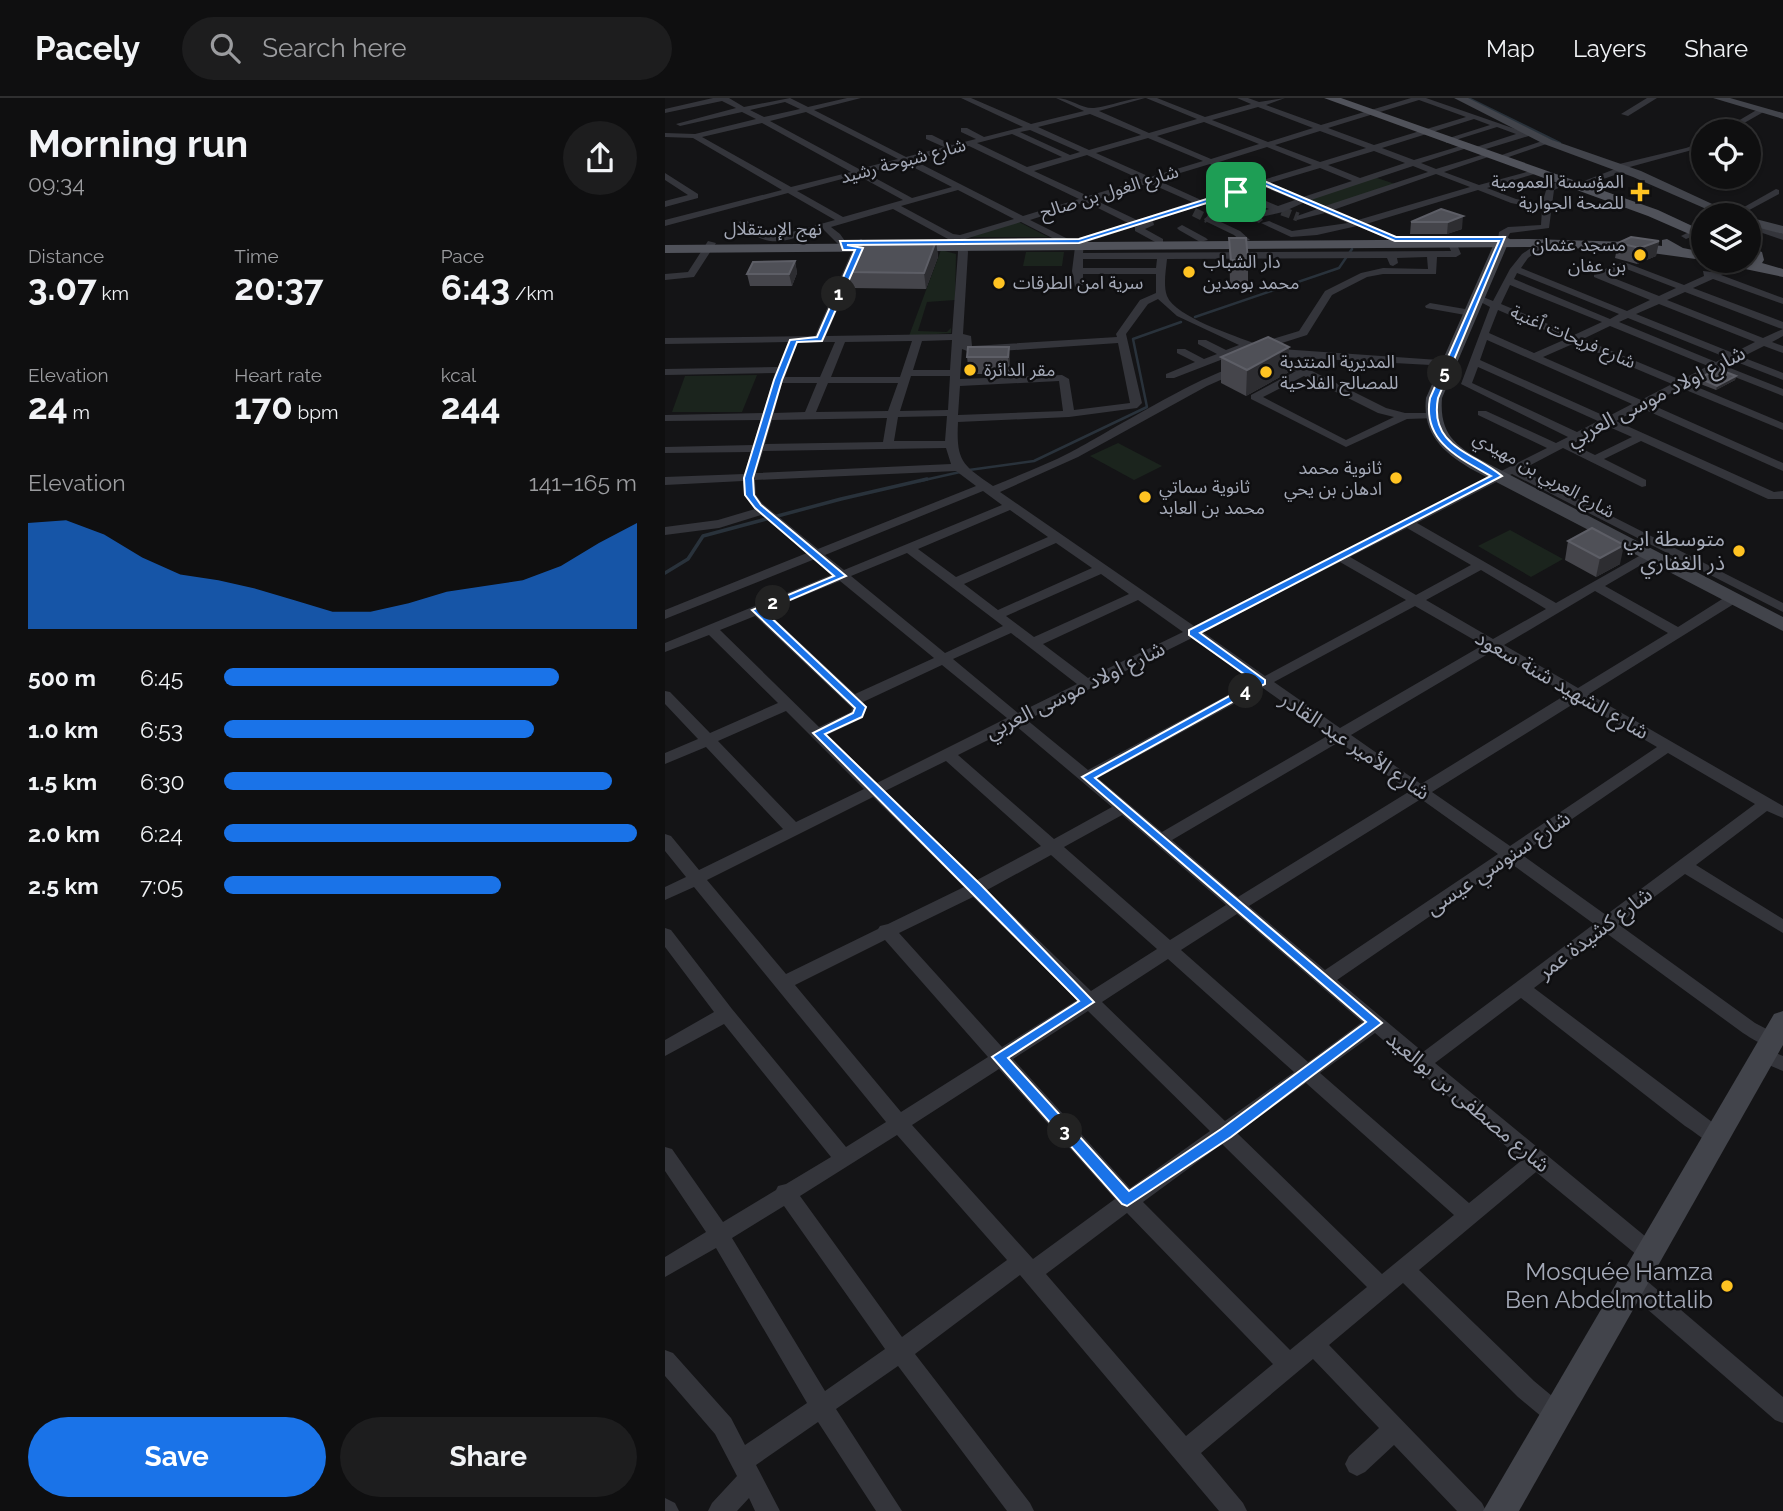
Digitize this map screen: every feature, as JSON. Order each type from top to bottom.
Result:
[{"type":"main road","points":[[1330,98],[1431,130],[1536,172],[1653,213],[1691,235]]},
{"type":"main road","name":"نهج الإستقلال","points":[[1073,246],[1454,244],[1691,235]]},
{"type":"main road","name":"نهج الإستقلال","points":[[665,249],[852,245],[1161,248],[1203,240],[1395,239],[1630,246],[1691,235]]},
{"type":"main road","name":"نهج الإستقلال","points":[[665,243],[709,246]]},
{"type":"main road","points":[[1761,261],[1783,264]]},
{"type":"main road","points":[[1761,266],[1783,273]]},
{"type":"street","points":[[665,122],[666,110],[723,98],[911,201]]},
{"type":"street","points":[[665,135],[695,136],[857,98]]},
{"type":"street","points":[[965,98],[1201,203]]},
{"type":"street","points":[[1060,98],[1395,239]]},
{"type":"street","name":"شارع شبوحة رشيد","points":[[665,223],[1141,98]]},
{"type":"street","points":[[1150,98],[1360,181]]},
{"type":"street","points":[[1241,98],[1481,188],[1529,205],[1546,207]]},
{"type":"street","points":[[1027,170],[1281,98]]},
{"type":"street","points":[[1419,98],[1620,168],[1703,203]]},
{"type":"street","name":"شارع الغول بن صالح","points":[[962,245],[1022,219],[1087,198],[1419,98]]},
{"type":"street","points":[[1459,98],[1527,134]]},
{"type":"street","points":[[1625,114],[1653,98]]},
{"type":"street","points":[[1718,98],[1783,114]]},
{"type":"street","points":[[1730,98],[1783,114]]},
{"type":"street","points":[[681,124],[785,99],[1073,246],[1128,255],[1161,248],[1432,255],[1456,254],[1454,244]]},
{"type":"street","points":[[977,103],[988,101]]},
{"type":"street","points":[[1747,119],[1763,110]]},
{"type":"street","points":[[1473,117],[1236,192],[1193,212],[1138,228],[1161,248],[1162,294],[1169,306],[1258,354],[1286,363],[1382,411],[1405,416],[1432,416],[1434,398],[1506,231],[1546,226],[1550,189],[1564,182],[1691,149]]},
{"type":"street","points":[[1325,231],[1299,218],[1436,171],[1472,148],[1497,125]]},
{"type":"street","points":[[964,130],[984,139]]},
{"type":"street","points":[[1013,132],[1070,158]]},
{"type":"street","points":[[1259,220],[1304,200],[1413,163],[1527,134]]},
{"type":"street","points":[[695,136],[843,221]]},
{"type":"street","points":[[929,137],[952,148]]},
{"type":"street","points":[[1507,140],[1529,147]]},
{"type":"street","points":[[970,143],[1136,223]]},
{"type":"street","points":[[1472,148],[1557,145]]},
{"type":"street","points":[[1073,246],[1136,223],[1201,203],[1213,202],[1291,234],[1363,225],[1536,172]]},
{"type":"street","points":[[665,176],[695,196],[665,204]]},
{"type":"street","points":[[743,222],[768,240],[960,187]]},
{"type":"street","points":[[1236,192],[1280,210]]},
{"type":"street","points":[[1755,203],[1776,192]]},
{"type":"street","points":[[1527,229],[1529,205]]},
{"type":"street","points":[[894,206],[962,245],[951,444],[951,453],[962,470]]},
{"type":"street","points":[[1208,219],[1237,233],[1245,240]]},
{"type":"street","points":[[820,339],[852,245],[825,226]]},
{"type":"street","points":[[1761,226],[1783,230]]},
{"type":"street","points":[[1182,228],[1203,240]]},
{"type":"street","points":[[1761,228],[1783,237]]},
{"type":"street","points":[[1544,243],[1537,250],[1526,254],[1515,269],[1497,305],[1466,385],[1576,436]]},
{"type":"street","points":[[665,276],[688,276],[709,246]]},
{"type":"street","points":[[1073,246],[1078,285]]},
{"type":"street","points":[[1127,271],[1128,255]]},
{"type":"street","points":[[1395,255],[1391,257],[1396,272]]},
{"type":"street","points":[[665,615],[1074,455],[1258,354],[1303,333],[1328,293],[1334,289],[1364,275],[1433,272],[1432,255]]},
{"type":"street","points":[[1782,326],[1624,265],[1597,275],[1783,350]]},
{"type":"street","points":[[665,269],[695,268]]},
{"type":"street","points":[[1515,269],[1783,377]]},
{"type":"street","points":[[1077,271],[1162,271]]},
{"type":"street","points":[[1535,357],[1605,320],[1708,274],[1783,301]]},
{"type":"street","points":[[1509,281],[1783,393]]},
{"type":"street","points":[[822,431],[855,430],[893,414],[1069,414],[1127,408],[1136,403],[1121,334],[1144,302],[1162,294]]},
{"type":"street","name":"شارع فريحات ٱغنية","points":[[1430,306],[1497,305],[1783,427]]},
{"type":"street","name":"شارع اولاد موسى العربي","points":[[665,894],[1342,557],[1640,403],[1705,361],[1728,355],[1782,326]]},
{"type":"street","points":[[1485,335],[1783,467]]},
{"type":"street","points":[[665,341],[955,336],[967,338],[967,348],[972,350],[1122,340]]},
{"type":"street","points":[[888,445],[893,414],[918,338]]},
{"type":"street","points":[[809,415],[841,339]]},
{"type":"street","points":[[665,531],[767,515],[750,495],[749,478],[780,375],[794,340]]},
{"type":"street","points":[[1202,342],[1226,354]]},
{"type":"street","points":[[1181,351],[1203,363]]},
{"type":"street","points":[[1170,376],[1226,354],[1299,354],[1449,363]]},
{"type":"street","points":[[1286,363],[1299,354]]},
{"type":"street","name":"شارع اولاد موسى العربي","points":[[1677,381],[1716,366],[1728,355]]},
{"type":"street","points":[[1474,360],[1780,496]]},
{"type":"street","points":[[1303,372],[1255,397],[1346,444],[1405,416]]},
{"type":"street","points":[[665,373],[780,375],[824,380],[905,377],[1062,378],[1069,414]]},
{"type":"street","points":[[1502,402],[1482,413],[1595,459],[1642,482]]},
{"type":"street","points":[[665,418],[809,415]]},
{"type":"street","points":[[809,415],[822,431]]},
{"type":"street","name":"شارع العربي بن مهيدي","points":[[1432,416],[1438,433],[1462,457],[1504,473],[1573,508],[1648,555],[1680,563],[1732,598],[1783,625]]},
{"type":"street","points":[[665,450],[757,447],[822,431],[855,430],[888,445],[951,444]]},
{"type":"street","points":[[1595,459],[1642,436]]},
{"type":"street","points":[[665,481],[962,470]]},
{"type":"street","name":"شارع الأمير عبد القادر","points":[[962,470],[1510,854],[1775,1045]]},
{"type":"street","points":[[665,648],[1010,506]]},
{"type":"street","points":[[1573,508],[1680,563],[1783,608]]},
{"type":"street","name":"شارع مصطفى بن بوالعيد","points":[[767,515],[1087,777],[1327,978],[1536,1160],[1650,1253]]},
{"type":"street","points":[[1408,523],[1557,609]]},
{"type":"street","points":[[954,583],[1056,538]]},
{"type":"street","points":[[909,548],[1087,684]]},
{"type":"street","points":[[1160,840],[1648,555]]},
{"type":"street","name":"شارع الشهيد شنة سعود","points":[[1342,557],[1783,813]]},
{"type":"street","points":[[1087,777],[1481,565]]},
{"type":"street","points":[[997,615],[1101,569]]},
{"type":"street","points":[[1595,586],[1677,632]]},
{"type":"street","points":[[1033,643],[1138,595]]},
{"type":"street","points":[[665,1268],[785,1192],[843,1159],[1238,905],[1732,598]]},
{"type":"street","points":[[757,610],[860,707],[858,715],[818,733]]},
{"type":"street","points":[[854,700],[1013,627]]},
{"type":"street","points":[[711,629],[1382,1288]]},
{"type":"street","points":[[665,695],[794,830]]},
{"type":"street","points":[[665,759],[789,704]]},
{"type":"street","name":"شارع سنوسي عيسى","points":[[1327,978],[1668,746]]},
{"type":"street","points":[[947,753],[1469,1216]]},
{"type":"street","name":"شارع كشيدة عمر","points":[[1422,1063],[1767,803]]},
{"type":"street","points":[[783,983],[886,930],[977,888],[1123,808]]},
{"type":"street","points":[[665,840],[898,1123],[1027,1267],[1235,1511]]},
{"type":"street","points":[[1685,866],[1783,927]]},
{"type":"street","points":[[886,930],[1127,1199],[1289,1366]]},
{"type":"street","points":[[665,934],[843,1159]]},
{"type":"street","points":[[1522,989],[1692,1121],[1717,1137]]},
{"type":"street","points":[[665,1049],[726,1014]]},
{"type":"street","points":[[720,1511],[747,1470],[821,1406],[1226,1133],[1376,1023]]},
{"type":"street","points":[[1500,1511],[1717,1137],[1775,1045]]},
{"type":"street","points":[[665,1155],[719,1234],[821,1406],[890,1511]]},
{"type":"street","points":[[1184,1452],[1536,1160]]},
{"type":"street","points":[[785,1192],[900,1352],[1021,1511]]},
{"type":"street","points":[[1404,1270],[1525,1389],[1556,1414]]},
{"type":"street","points":[[1632,1282],[1783,1412]]},
{"type":"street","points":[[1314,1345],[1474,1511]]},
{"type":"street","points":[[665,1360],[713,1411],[768,1511]]},
{"type":"street","points":[[1357,1464],[1396,1428]]},
{"type":"shaded area","points":[[1374,177],[1395,184],[1328,207],[1309,199]]},
{"type":"shaded area","points":[[1019,222],[1048,237],[970,237]]},
{"type":"shaded area","points":[[941,250],[956,254],[955,300],[927,302],[918,331],[947,332],[951,328],[951,333],[909,336]]},
{"type":"shaded area","points":[[1026,252],[1064,252],[1062,266],[1023,266]]},
{"type":"shaded area","points":[[757,375],[742,412],[672,412],[685,376]]},
{"type":"shaded area","points":[[1118,443],[1162,466],[1134,480],[1090,456]]},
{"type":"shaded area","points":[[1510,530],[1563,559],[1531,577],[1478,546]]},
{"type":"building","points":[[1441,209],[1463,216],[1448,222],[1411,222]]},
{"type":"building","points":[[1631,237],[1659,241],[1640,248],[1618,243]]},
{"type":"building","points":[[1229,238],[1246,238],[1248,260],[1231,260]]},
{"type":"building","points":[[864,241],[936,241],[924,273],[849,272]]},
{"type":"building","points":[[795,261],[789,274],[747,274],[753,262]]},
{"type":"building","points":[[1268,337],[1289,347],[1247,370],[1221,357]]},
{"type":"building","points":[[968,347],[1009,347],[1008,357],[967,357]]},
{"type":"building","points":[[1718,369],[1736,376],[1717,386],[1699,378]]},
{"type":"building","points":[[1592,528],[1624,545],[1600,558],[1568,541]]},
{"type":"waterway","points":[[1468,98],[1560,143]]},
{"type":"waterway","points":[[1195,317],[1339,268],[1352,249]]},
{"type":"waterway","points":[[920,481],[969,470],[1034,461],[1147,407],[1133,339],[1181,322]]},
{"type":"waterway","points":[[665,573],[688,559],[703,536],[927,479]]},
{"type":"tunnel","points":[[1282,211],[1298,217]]},
{"type":"tunnel","points":[[1194,212],[1208,219]]},
{"type":"place","name":"المؤسسة العمومية للصحة الجوارية","points":[[1640,192]]},
{"type":"place","name":"مسجد عثمان بن عفان","points":[[1640,255]]},
{"type":"place","name":"دار الشباب محمد بومدين","points":[[1189,272]]},
{"type":"place","name":"سرية امن الطرقات","points":[[999,283]]},
{"type":"place","name":"مقر الدائرة","points":[[970,370]]},
{"type":"place","name":"المديرية المنتدبة للمصالح الفلاحية","points":[[1266,372]]},
{"type":"place","name":"ثانوية محمد ادهان بن يحي","points":[[1396,478]]},
{"type":"place","name":"ثانوية سماتي محمد بن العابد","points":[[1145,497]]},
{"type":"place","name":"متوسطة ابي ذر الغفاري","points":[[1739,551]]},
{"type":"place","name":"Mosquée Hamza Ben Abdelmottalib","points":[[1727,1286]]},
{"type":"route","points":[[1264,183],[1395,239],[1503,239],[1434,398],[1432,409],[1432,420],[1447,444],[1462,457],[1497,476],[1193,632],[1262,682],[1087,777],[1327,978],[1376,1023],[1226,1133],[1127,1199],[999,1057],[1088,1002],[977,888],[818,733],[858,715],[860,707],[757,610],[841,576],[767,516],[750,495],[748,487],[757,447],[794,340],[820,339],[859,248],[845,248],[843,243],[1079,241],[1236,192],[1264,183]]}]
